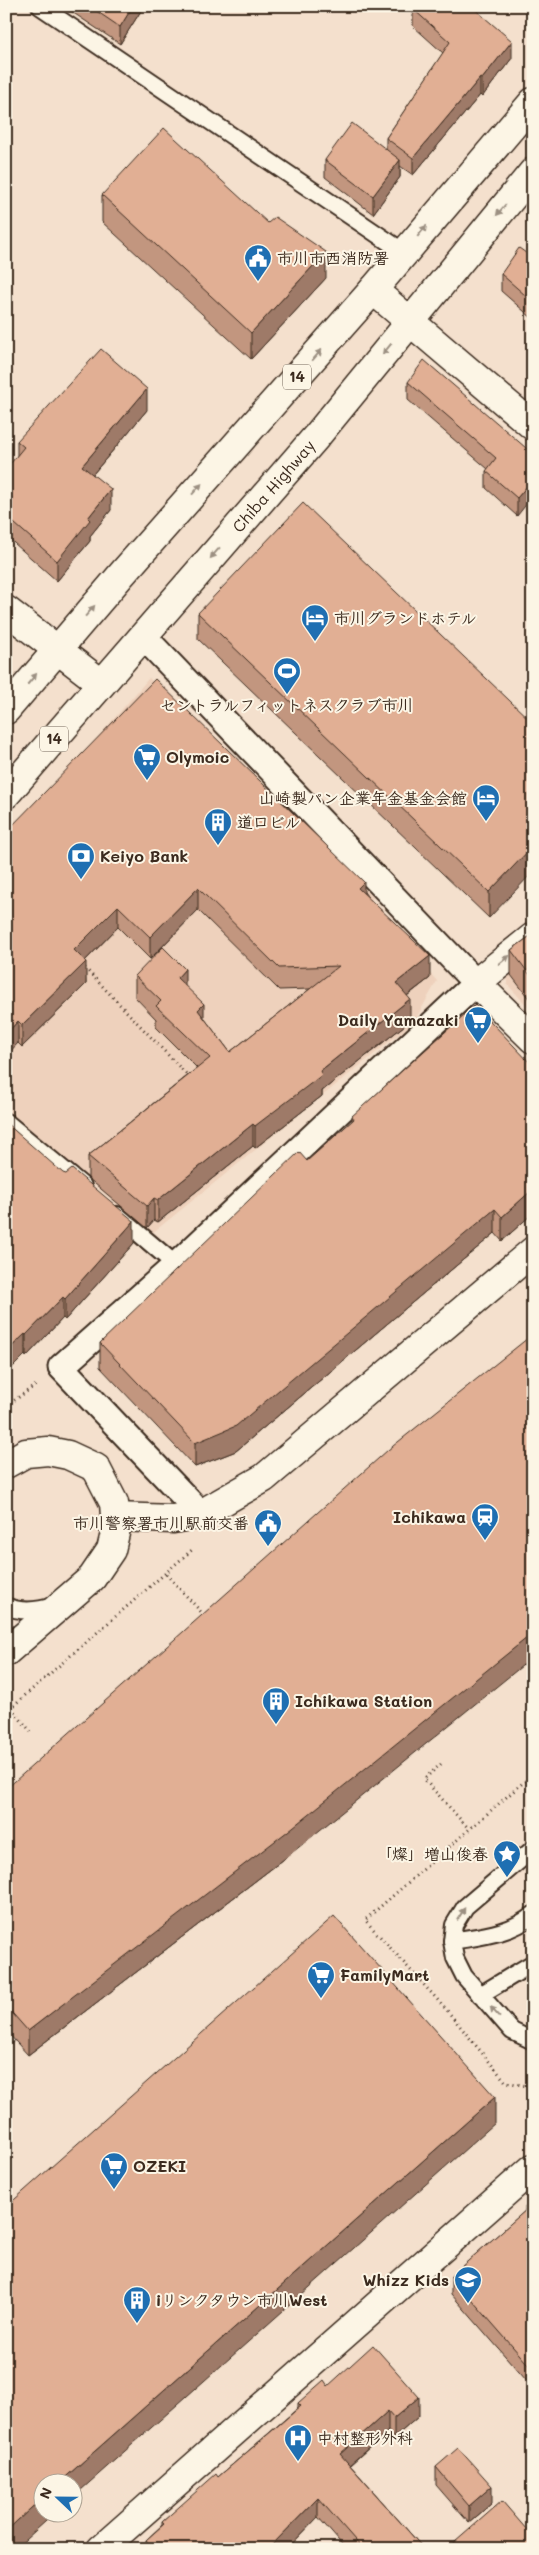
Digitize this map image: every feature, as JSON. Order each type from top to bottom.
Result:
[{"type":"main road","name":"14","points":[[6,710],[58,648],[373,290],[533,102]]},
{"type":"main road","name":"Chiba Highway","points":[[6,794],[316,437],[533,172]]},
{"type":"main road","points":[[373,290],[533,426]]},
{"type":"main road","points":[[6,610],[58,648],[101,683]]},
{"type":"main road","points":[[533,937],[476,983],[533,1039]]},
{"type":"main road","points":[[115,1517],[172,1519],[201,1514],[264,1478],[533,1251]]},
{"type":"main road","points":[[6,1464],[26,1453],[48,1451],[68,1455],[96,1468],[114,1503],[116,1529],[111,1550],[92,1578],[6,1652]]},
{"type":"main road","points":[[101,2549],[533,2168]]},
{"type":"street","points":[[143,636],[476,983],[176,1265],[61,1367],[201,1514]]},
{"type":"lane","points":[[40,6],[405,253]]},
{"type":"lane","points":[[6,1122],[176,1265]]},
{"type":"lane","points":[[6,1606],[14,1610],[38,1610],[63,1603]]},
{"type":"lane","points":[[532,2038],[512,2031],[464,1976],[456,1958],[452,1941],[454,1925],[466,1906],[533,1849]]},
{"type":"lane","points":[[452,1941],[499,1933],[522,1924],[533,1915]]},
{"type":"lane","points":[[480,1995],[533,1962]]},
{"type":"path","points":[[81,964],[189,1078],[198,1072]]},
{"type":"path","points":[[6,1406],[61,1367]]},
{"type":"path","points":[[6,1712],[193,1551],[201,1514]]},
{"type":"path","points":[[166,1574],[203,1614]]},
{"type":"path","points":[[11,1708],[32,1733]]},
{"type":"path","points":[[441,1764],[424,1779],[469,1829]]},
{"type":"shaded area","points":[[149,678],[373,897],[368,904],[437,981],[414,1022],[151,1234],[6,1109],[6,844]]},
{"type":"shaded area","points":[[533,951],[533,1012],[507,984],[509,970]]},
{"type":"building","points":[[89,6],[133,6],[120,27]]},
{"type":"building","points":[[414,6],[471,6],[512,41],[482,79],[480,78],[413,158],[386,138],[450,42],[413,9]]},
{"type":"building","points":[[352,123],[400,160],[373,196],[325,160]]},
{"type":"building","points":[[164,128],[268,223],[275,217],[326,252],[251,333],[102,195]]},
{"type":"building","points":[[519,248],[533,258],[533,302],[501,274]]},
{"type":"building","points":[[101,349],[147,389],[82,466],[111,489],[88,518],[90,520],[57,561],[6,516],[6,469],[24,447],[17,441]]},
{"type":"building","points":[[424,360],[533,454],[533,479],[517,498],[486,471],[496,458],[408,382]]},
{"type":"building","points":[[303,503],[533,723],[533,846],[489,892],[198,613]]},
{"type":"building","points":[[155,679],[364,882],[358,888],[430,956],[396,983],[410,999],[320,1071],[322,1075],[255,1126],[253,1124],[158,1200],[154,1198],[147,1206],[88,1156],[210,1058],[156,1006],[161,1001],[135,976],[163,947],[185,969],[177,978],[204,1004],[198,1010],[230,1052],[339,966],[279,968],[198,888],[150,937],[118,906],[74,950],[86,962],[22,1025],[18,1021],[6,1034],[6,832]]},
{"type":"building","points":[[533,934],[533,979],[511,950]]},
{"type":"building","points":[[475,1005],[533,1066],[533,1189],[502,1217],[495,1209],[236,1426],[195,1443],[100,1343],[299,1152],[307,1161],[354,1119],[352,1116]]},
{"type":"building","points":[[6,1123],[63,1173],[66,1174],[72,1169],[134,1221],[65,1299],[63,1297],[26,1335],[6,1352]]},
{"type":"building","name":"Ichikawa Station","points":[[533,1334],[533,1633],[288,1831],[28,2031],[6,2006],[6,1789],[388,1450]]},
{"type":"building","name":"iリンクタウン市川West","points":[[334,1916],[495,2097],[71,2472],[32,2472],[32,2507],[6,2531],[6,2207]]},
{"type":"building","points":[[533,2200],[533,2370],[451,2276],[527,2209],[525,2207]]},
{"type":"building","points":[[373,2345],[419,2397],[394,2418],[388,2411],[340,2454],[424,2549],[363,2549],[318,2498],[268,2549],[153,2549],[146,2540],[164,2524],[162,2522],[216,2474],[218,2477],[301,2406],[298,2403],[324,2380],[328,2386]]},
{"type":"building","points":[[458,2448],[492,2486],[469,2506],[436,2467]]},
{"type":"building","points":[[502,2501],[533,2537],[533,2549],[447,2549]]},
{"type":"railway","points":[[6,2044],[24,2031]]},
{"type":"place","name":"市川市西消防署","points":[[258,282]]},
{"type":"place","name":"市川グランドホテル","points":[[315,642]]},
{"type":"place","name":"セントラルフィットネスクラブ市川","points":[[287,695]]},
{"type":"place","name":"Olymoic","points":[[147,781]]},
{"type":"place","name":"山崎製パン企業年金基金会館","points":[[486,822]]},
{"type":"place","name":"道口ビル","points":[[218,846]]},
{"type":"place","name":"Keiyo Bank","points":[[81,880]]},
{"type":"place","name":"Daily Yamazaki","points":[[478,1044]]},
{"type":"place","name":"Ichikawa","points":[[485,1541]]},
{"type":"place","name":"市川警察署市川駅前交番","points":[[268,1547]]},
{"type":"place","name":"Ichikawa Station","points":[[276,1725]]},
{"type":"place","name":"「燦」増山俊春","points":[[507,1878]]},
{"type":"place","name":"FamilyMart","points":[[321,1999]]},
{"type":"place","name":"OZEKI","points":[[114,2190]]},
{"type":"place","name":"Whizz Kids","points":[[468,2304]]},
{"type":"place","name":"iリンクタウン市川West","points":[[137,2324]]},
{"type":"place","name":"中村整形外科","points":[[298,2462]]}]
